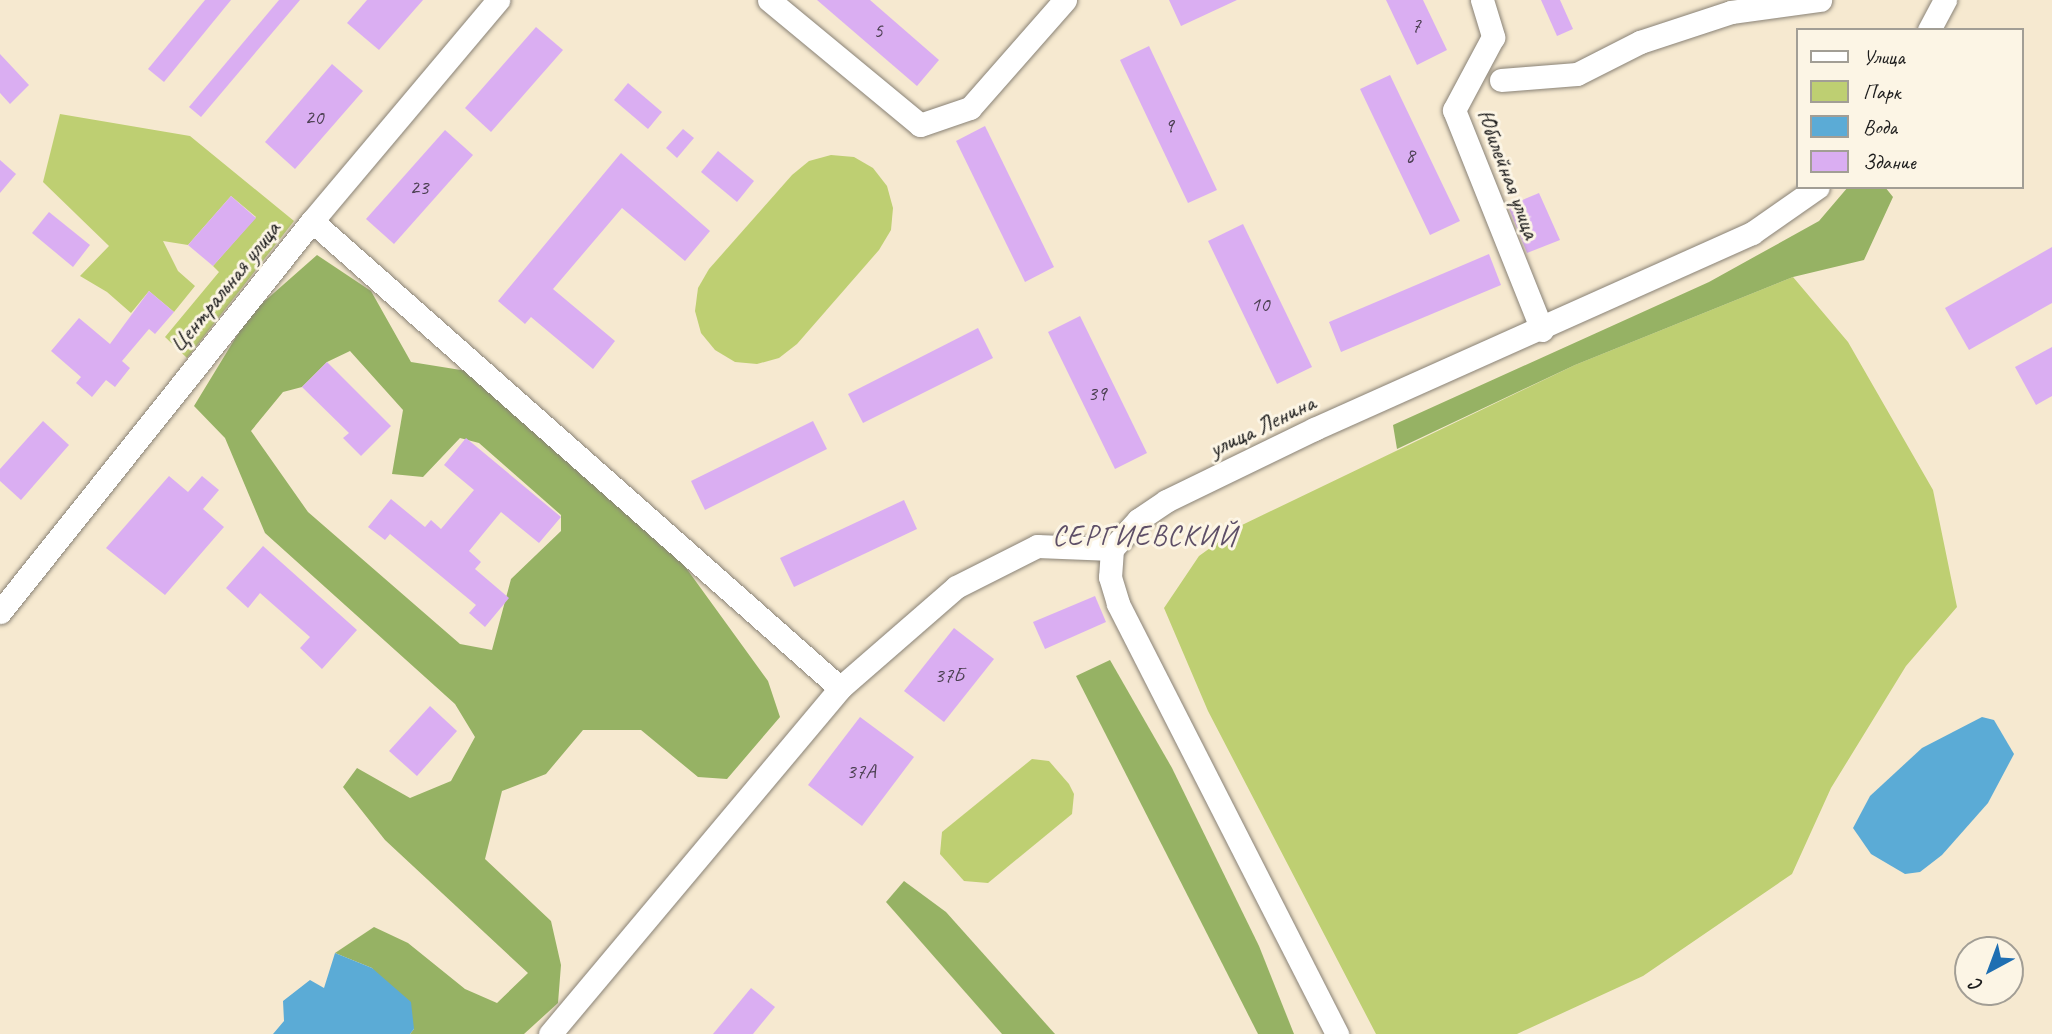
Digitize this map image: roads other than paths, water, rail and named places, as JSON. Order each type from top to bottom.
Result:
[{"type":"street","name":"Центральная улица","points":[[0,612],[312,221],[498,0]]},
{"type":"street","points":[[769,0],[920,125],[970,108],[1065,0]]},
{"type":"street","name":"Юбилейная улица","points":[[1482,0],[1493,37],[1454,110],[1542,330]]},
{"type":"street","points":[[1501,80],[1577,74],[1640,42],[1731,12],[1820,0]]},
{"type":"street","points":[[1930,28],[1945,0]]},
{"type":"street","name":"улица Ленина","points":[[1112,549],[1138,520],[1166,501],[1314,429],[1542,330],[1752,233],[1815,189]]},
{"type":"street","points":[[312,221],[840,688]]},
{"type":"street","points":[[550,1034],[781,762],[840,688],[956,587],[1037,546],[1112,549],[1110,577],[1118,604],[1337,1034]]},
{"type":"water","points":[[1982,717],[1994,720],[2014,754],[1988,803],[1942,855],[1920,872],[1905,874],[1871,854],[1853,828],[1870,796],[1922,748]]},
{"type":"water","points":[[335,953],[372,968],[411,1002],[414,1029],[410,1034],[273,1034],[284,1021],[283,1001],[310,980],[324,988]]},
{"type":"district","name":"СЕРГИЕВСКИЙ","points":[[1145,536]]}]
